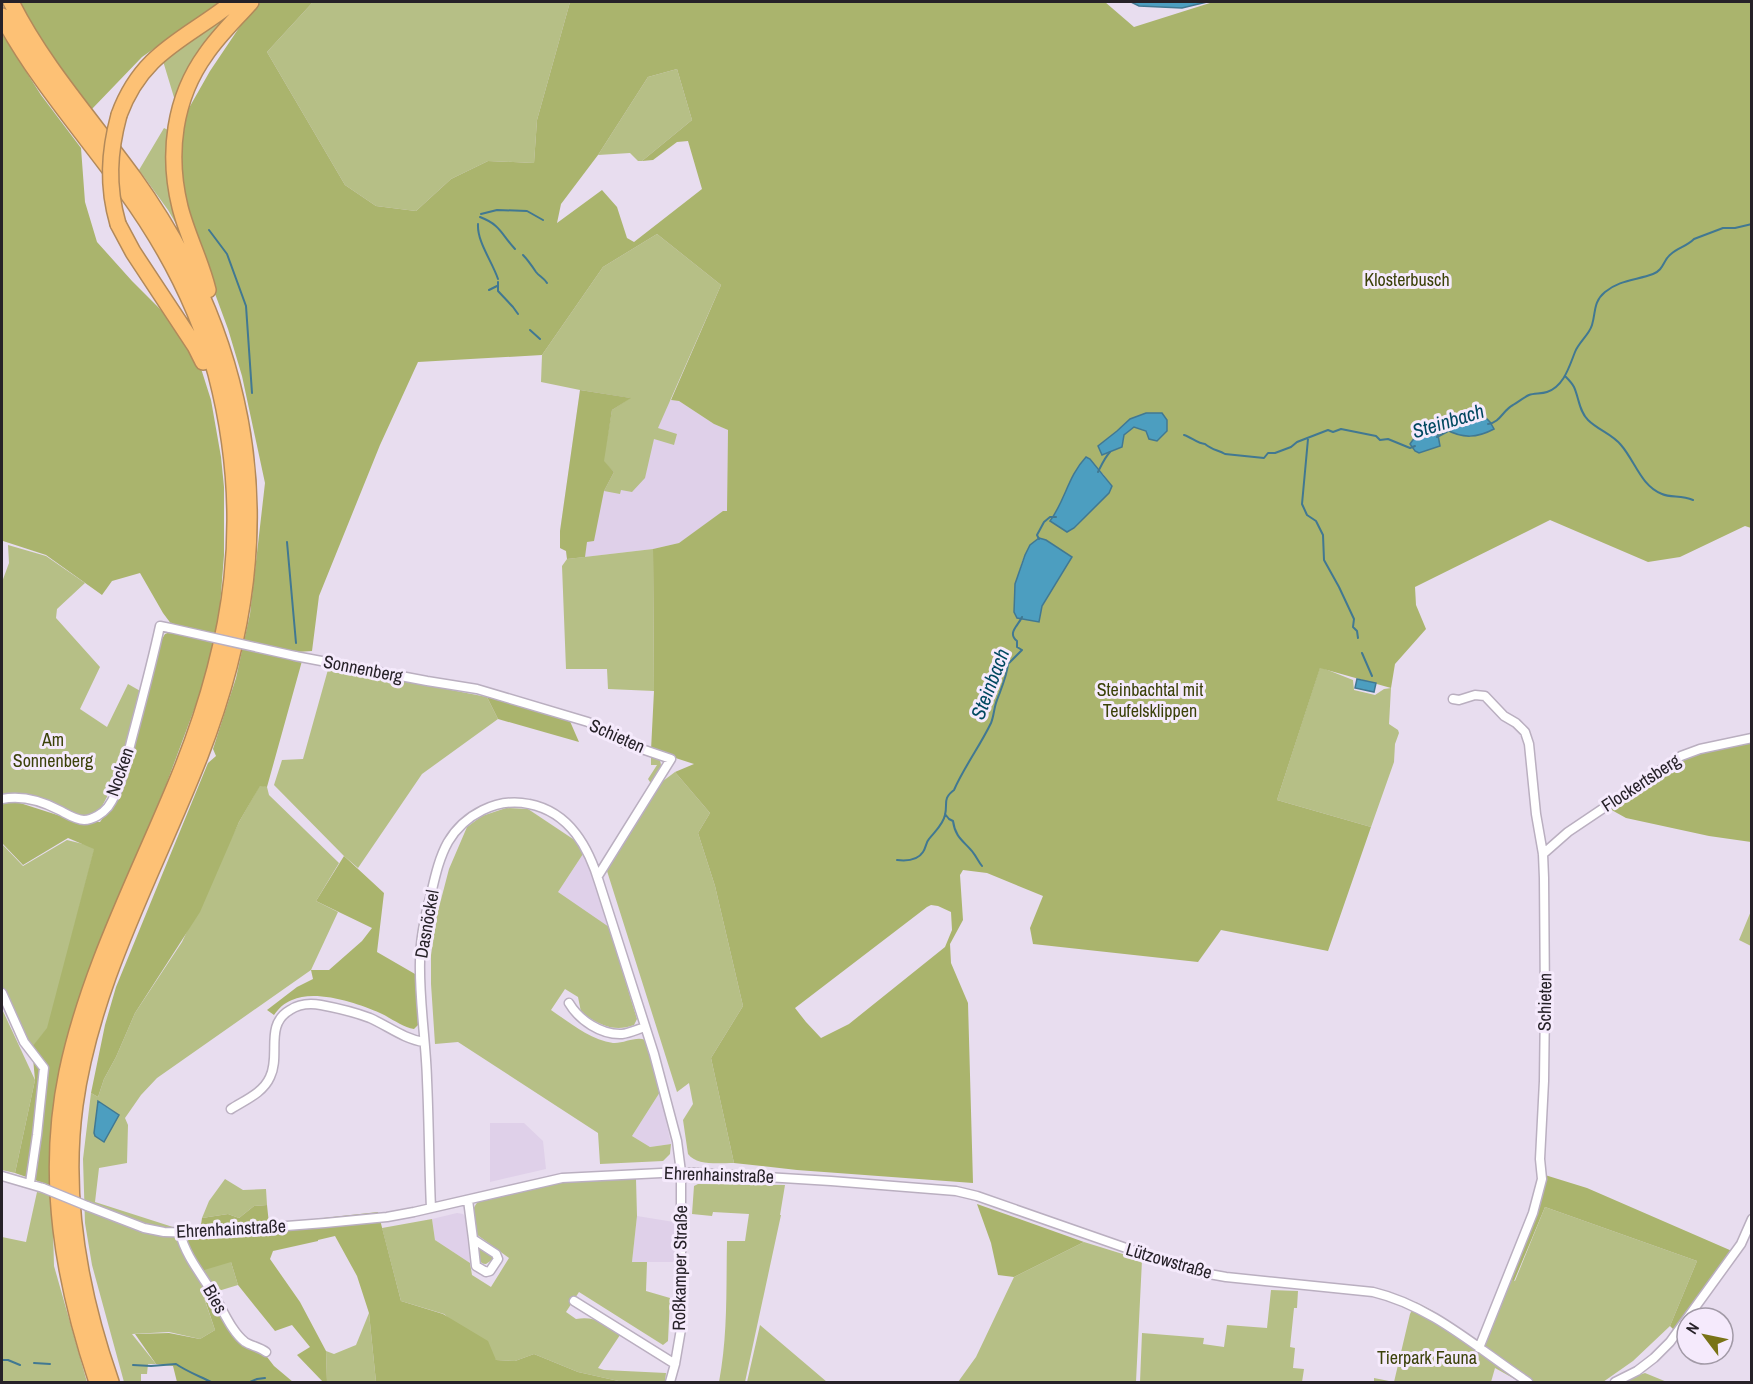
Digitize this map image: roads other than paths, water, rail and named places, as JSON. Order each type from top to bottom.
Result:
[{"type":"highway","points":[[11,2],[64,87],[163,221],[194,279],[215,328],[228,368],[237,404],[246,461],[249,552],[239,627],[218,706],[200,755],[107,980],[90,1033],[73,1125],[70,1174],[76,1250],[83,1290],[111,1383]]},
{"type":"highway","points":[[222,399],[195,346],[133,252],[118,224],[112,199],[110,173],[112,146],[119,115],[132,87],[151,62],[233,2]]},
{"type":"highway","points":[[215,328],[207,286],[180,207],[173,158],[175,133],[180,108],[193,74],[214,44],[251,2]]},
{"type":"highway","points":[[2,16],[19,47],[127,193],[171,263],[188,298],[214,369],[232,456],[236,525],[231,594],[220,656],[183,767],[94,978],[67,1071],[62,1105],[57,1174],[62,1250],[70,1292],[97,1383]]},
{"type":"street","name":"Sonnenberg","points":[[160,626],[295,656],[477,689],[564,715]]},
{"type":"street","name":"Nocken","points":[[2,799],[12,797],[32,799],[84,820],[101,814],[120,783],[160,626]]},
{"type":"street","name":"Schieten","points":[[1453,699],[1459,700],[1475,695],[1485,696],[1504,716],[1525,732],[1543,854],[1546,952],[1540,1159],[1542,1179],[1533,1213],[1479,1348]]},
{"type":"street","name":"Schieten","points":[[564,715],[588,722],[624,743],[671,759],[598,876]]},
{"type":"street","name":"Flockertsberg","points":[[1543,854],[1568,832],[1681,756],[1700,749],[1752,738]]},
{"type":"street","name":"Dasnöckel","points":[[430,1208],[427,1078],[420,960],[427,910],[443,852],[448,843],[466,820],[484,809],[505,803],[520,802],[540,807],[560,817],[574,830],[583,843],[598,876],[666,1096],[677,1141],[681,1172]]},
{"type":"street","points":[[2,993],[24,1042],[44,1068],[30,1183]]},
{"type":"street","points":[[569,1003],[579,1016],[609,1034],[624,1034],[645,1027]]},
{"type":"street","points":[[231,1109],[254,1095],[266,1084],[272,1071],[277,1024],[287,1011],[297,1006],[317,1004],[352,1012],[411,1040],[424,1042]]},
{"type":"street","name":"Ehrenhainstraße","points":[[2,1176],[30,1183],[144,1228],[180,1233],[387,1217],[562,1178],[681,1172],[794,1178]]},
{"type":"street","name":"Roßkamper Straße","points":[[670,1383],[681,1329],[681,1172]]},
{"type":"street","name":"Lützowstraße","points":[[794,1178],[956,1191],[977,1196],[1198,1272],[1388,1295],[1449,1326],[1528,1383]]},
{"type":"street","points":[[468,1200],[473,1239]]},
{"type":"street","points":[[1615,1383],[1637,1371],[1670,1342],[1741,1244],[1752,1218]]},
{"type":"street","name":"Bies","points":[[180,1233],[190,1258],[216,1297],[229,1322],[245,1342],[266,1352]]},
{"type":"street","name":"Roßkamper Straße","points":[[574,1301],[675,1364]]},
{"type":"water","points":[[1131,2],[1207,2],[1182,8],[1139,6]]},
{"type":"water","points":[[1146,413],[1162,413],[1167,420],[1167,431],[1157,441],[1149,439],[1146,431],[1134,427],[1124,435],[1122,447],[1102,455],[1098,446],[1130,419]]},
{"type":"water","points":[[1483,415],[1494,429],[1470,436],[1445,429],[1445,426]]},
{"type":"water","points":[[1431,429],[1438,435],[1440,446],[1419,453],[1415,451],[1410,444],[1412,441],[1422,432]]},
{"type":"water","points":[[1086,457],[1112,486],[1109,493],[1074,528],[1067,532],[1050,521],[1075,472]]},
{"type":"water","points":[[1039,538],[1072,557],[1042,606],[1039,622],[1017,618],[1014,612],[1015,584],[1030,545]]},
{"type":"water","points":[[1357,679],[1376,683],[1374,692],[1355,688]]},
{"type":"water","points":[[98,1101],[119,1115],[104,1142],[94,1133]]},
{"type":"waterway","points":[[481,214],[497,210],[527,211],[543,220]]},
{"type":"waterway","points":[[480,217],[497,227],[515,249]]},
{"type":"waterway","points":[[478,224],[482,245],[498,279]]},
{"type":"waterway","name":"Steinbach","points":[[1488,424],[1496,421],[1510,407],[1527,396],[1547,392],[1562,381],[1577,348],[1591,329],[1597,303],[1610,288],[1657,272],[1671,254],[1694,239],[1723,228],[1752,224]]},
{"type":"waterway","points":[[209,230],[227,254],[246,306],[252,393]]},
{"type":"waterway","points":[[523,255],[547,283]]},
{"type":"waterway","points":[[498,282],[498,291],[518,314]]},
{"type":"waterway","points":[[489,290],[497,286]]},
{"type":"waterway","points":[[530,330],[540,339]]},
{"type":"waterway","points":[[1565,376],[1574,387],[1585,416],[1621,445],[1649,485],[1665,495],[1693,500]]},
{"type":"waterway","name":"Steinbach","points":[[1184,435],[1225,454],[1264,458],[1268,453],[1291,447],[1297,442],[1328,430],[1333,432],[1341,429],[1376,436],[1380,440],[1388,439],[1410,448],[1415,446]]},
{"type":"waterway","name":"Steinbach","points":[[1437,437],[1450,430]]},
{"type":"waterway","points":[[1308,439],[1302,504],[1307,515],[1316,521],[1323,535],[1324,560],[1354,619],[1353,627],[1357,631],[1358,638]]},
{"type":"waterway","name":"Steinbach","points":[[1098,472],[1110,452]]},
{"type":"waterway","name":"Steinbach","points":[[1039,539],[1037,535],[1044,522],[1050,517],[1056,517]]},
{"type":"waterway","points":[[287,542],[296,643]]},
{"type":"waterway","name":"Steinbach","points":[[897,860],[912,859],[921,855],[928,840],[939,828],[945,815],[948,796],[954,790],[991,723],[1008,664],[1022,650],[1017,647],[1017,641],[1013,635],[1022,617]]},
{"type":"waterway","points":[[1362,653],[1372,676]]},
{"type":"waterway","points":[[945,814],[953,821],[957,834],[982,866]]},
{"type":"waterway","points":[[2,1360],[20,1365]]},
{"type":"waterway","points":[[34,1363],[50,1364]]},
{"type":"waterway","points":[[133,1365],[176,1364],[211,1382]]},
{"type":"waterway","points":[[250,1382],[265,1378]]},
{"type":"park label","name":"Klosterbusch","points":[[1407,280]]},
{"type":"park label","name":"Steinbachtal mit Teufelsklippen","points":[[1150,700]]},
{"type":"park label","name":"Am Sonnenberg","points":[[53,750]]},
{"type":"park label","name":"Tierpark Fauna","points":[[1427,1358]]}]
